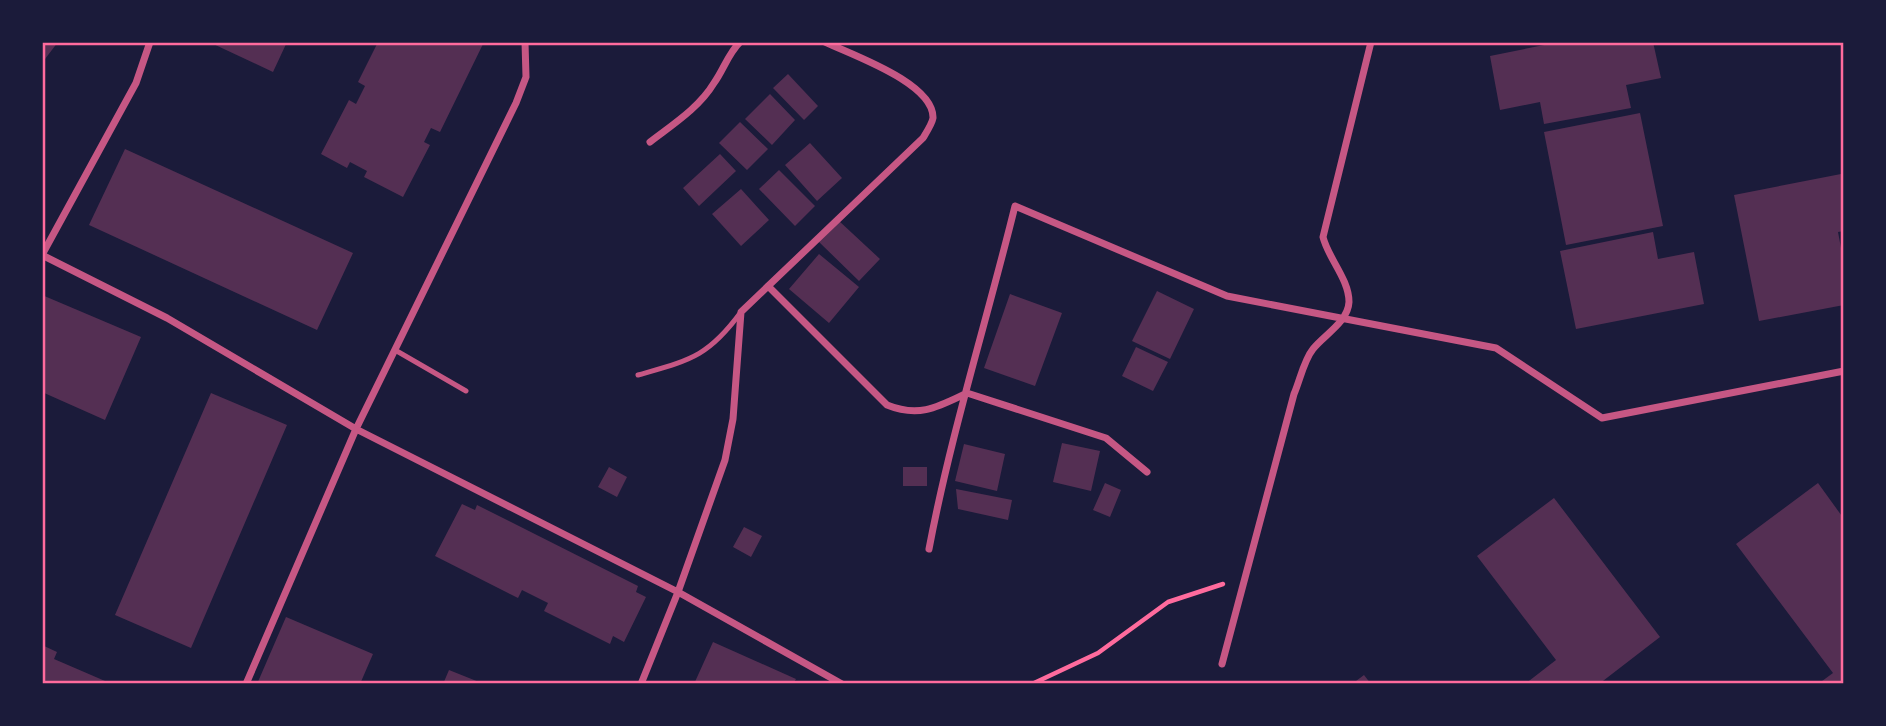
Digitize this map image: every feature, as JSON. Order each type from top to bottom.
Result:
[{"type":"street","points":[[150,42],[135,83],[42,255],[167,317],[356,429],[678,593],[842,684]]},
{"type":"street","points":[[246,684],[356,429],[516,103],[526,77],[525,42]]},
{"type":"street","points":[[650,142],[691,110],[714,85],[733,49],[740,42]]},
{"type":"street","points":[[641,684],[678,593],[724,460],[733,419],[741,312],[923,138],[933,119],[928,102],[906,80],[825,42]]},
{"type":"street","points":[[1222,664],[1294,394],[1311,351],[1343,318],[1349,302],[1339,270],[1328,256],[1323,237],[1371,42]]},
{"type":"street","points":[[929,549],[946,462],[967,393],[1015,206],[1227,296],[1496,348],[1602,418],[1844,371]]},
{"type":"street","points":[[768,286],[887,405],[908,413],[938,407],[967,393],[1106,438],[1147,472]]},
{"type":"lane","points":[[638,375],[689,360],[721,339],[741,312]]},
{"type":"lane","points":[[395,349],[466,391]]},
{"type":"path","points":[[1032,684],[1098,653],[1168,602],[1200,589],[1245,582]]},
{"type":"building","points":[[42,42],[58,42],[42,63]]},
{"type":"building","points":[[209,42],[287,42],[273,72]]},
{"type":"building","points":[[378,42],[484,42],[440,132],[431,128],[424,142],[430,145],[403,197],[364,177],[367,171],[350,162],[347,168],[321,154],[349,100],[356,104],[365,86],[358,82]]},
{"type":"building","points":[[1559,42],[1653,42],[1661,78],[1626,85],[1631,108],[1544,124],[1540,102],[1500,110],[1490,56]]},
{"type":"building","points":[[788,74],[818,106],[804,120],[773,88]]},
{"type":"building","points":[[770,94],[795,120],[772,145],[745,119]]},
{"type":"building","points":[[1640,113],[1663,226],[1566,245],[1544,132]]},
{"type":"building","points":[[740,122],[768,149],[747,170],[719,143]]},
{"type":"building","points":[[810,143],[842,178],[817,201],[785,165]]},
{"type":"building","points":[[125,149],[353,253],[317,330],[89,225]]},
{"type":"building","points":[[720,154],[736,171],[699,206],[683,188]]},
{"type":"building","points":[[779,170],[815,206],[795,226],[759,189]]},
{"type":"building","points":[[1841,174],[1844,231],[1838,232],[1844,264],[1844,305],[1759,321],[1734,195]]},
{"type":"building","points":[[741,189],[769,220],[741,246],[712,214]]},
{"type":"building","points":[[838,220],[880,259],[859,281],[818,241]]},
{"type":"building","points":[[1653,232],[1658,259],[1694,252],[1704,304],[1576,329],[1560,251]]},
{"type":"building","points":[[819,254],[859,287],[829,323],[789,289]]},
{"type":"building","points":[[1157,291],[1194,309],[1170,359],[1132,341]]},
{"type":"building","points":[[1010,294],[1062,313],[1035,386],[984,368]]},
{"type":"building","points":[[42,295],[141,337],[105,420],[42,392]]},
{"type":"building","points":[[1136,347],[1168,362],[1153,391],[1122,376]]},
{"type":"building","points":[[211,393],[287,425],[191,648],[115,615]]},
{"type":"building","points":[[1062,443],[1100,451],[1091,491],[1053,482]]},
{"type":"building","points":[[964,444],[1005,454],[997,491],[955,481]]},
{"type":"building","points":[[609,467],[627,477],[617,497],[598,487]]},
{"type":"building","points":[[903,467],[927,467],[927,486],[903,486]]},
{"type":"building","points":[[1105,483],[1121,490],[1110,517],[1093,510]]},
{"type":"building","points":[[1818,483],[1844,519],[1844,684],[1818,684],[1833,673],[1736,544]]},
{"type":"building","points":[[956,489],[1012,500],[1008,520],[958,509]]},
{"type":"building","points":[[1554,498],[1660,637],[1599,684],[1525,684],[1556,660],[1477,556]]},
{"type":"building","points":[[462,504],[475,510],[477,505],[638,586],[636,592],[646,597],[624,642],[613,636],[610,644],[544,611],[548,603],[522,590],[518,598],[435,556]]},
{"type":"building","points":[[744,527],[762,536],[751,557],[733,547]]},
{"type":"building","points":[[286,617],[373,654],[360,684],[257,684]]},
{"type":"building","points":[[713,642],[796,679],[793,684],[694,684]]},
{"type":"building","points":[[42,645],[57,652],[54,659],[112,684],[42,684]]},
{"type":"building","points":[[449,670],[484,684],[443,684]]},
{"type":"building","points":[[1364,675],[1371,684],[1352,684]]}]
